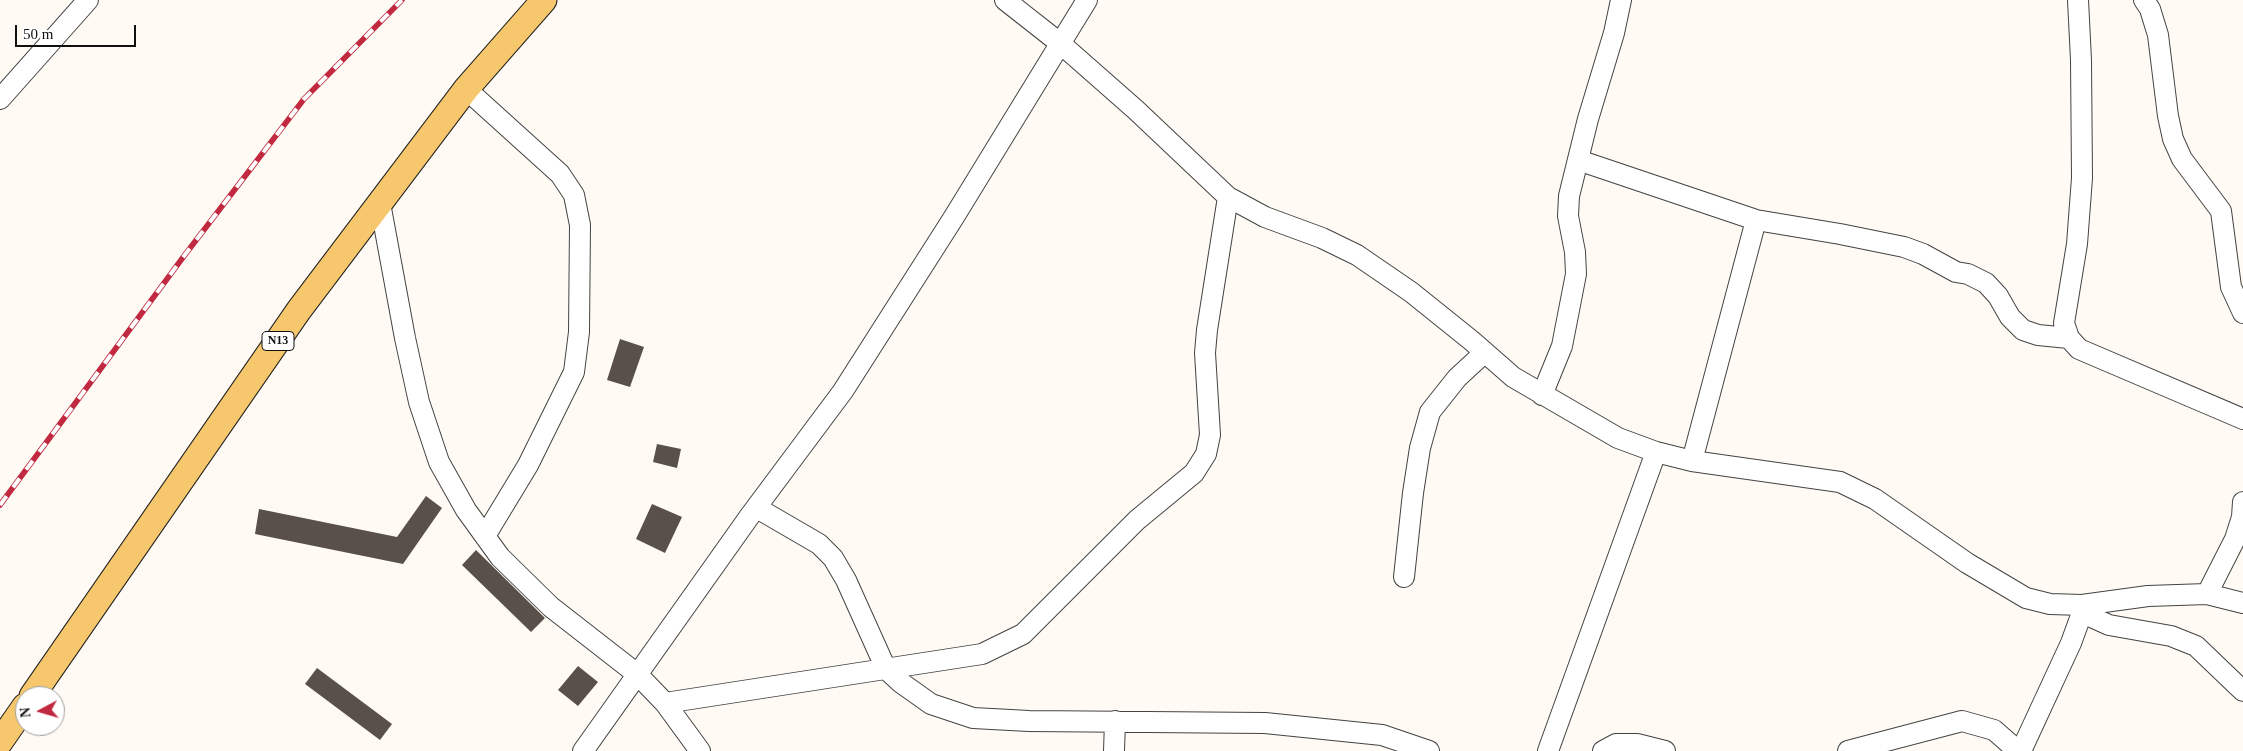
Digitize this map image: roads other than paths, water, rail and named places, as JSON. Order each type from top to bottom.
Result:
[{"type":"main road","name":"N13","points":[[39,686],[299,310],[466,89],[544,0]]},
{"type":"main road","points":[[0,742],[15,720]]},
{"type":"street","points":[[0,99],[88,0]]},
{"type":"street","points":[[1005,0],[1060,44],[1136,110],[1228,197],[1265,218],[1322,238],[1357,255],[1411,292],[1513,377],[1618,438],[1656,452],[1692,461],[1840,482],[1875,499],[1968,563],[2026,598],[2050,604],[2083,608],[2148,596],[2207,594],[2243,603]]},
{"type":"street","points":[[583,751],[757,508],[843,392],[954,217],[1033,85],[1087,0]]},
{"type":"street","points":[[1542,395],[1562,346],[1576,274],[1576,252],[1568,216],[1568,196],[1614,32],[1621,0]]},
{"type":"street","points":[[2078,0],[2081,50],[2082,178],[2076,244],[2064,323],[2069,338],[2080,349],[2243,419]]},
{"type":"street","points":[[2144,0],[2150,9],[2158,35],[2168,116],[2173,139],[2182,159],[2221,211],[2231,287],[2243,313]]},
{"type":"street","points":[[466,89],[560,174],[574,195],[580,225],[579,332],[574,372],[528,464],[486,536]]},
{"type":"street","points":[[1578,160],[1756,220],[1904,247],[1923,254],[1956,272],[1968,274],[1986,283],[1998,296],[2010,317],[2023,330],[2069,338]]},
{"type":"street","points":[[665,703],[982,654],[1023,634],[1137,520],[1194,473],[1206,454],[1210,434],[1205,353],[1228,197]]},
{"type":"street","points":[[380,203],[419,402],[439,462],[466,510],[500,557],[552,607],[637,674],[665,703],[700,751]]},
{"type":"street","points":[[1692,461],[1756,220]]},
{"type":"street","points":[[1404,578],[1414,484],[1420,448],[1430,412],[1457,378],[1484,352]]},
{"type":"street","points":[[1548,751],[1656,452]]},
{"type":"street","points":[[2207,594],[2235,539],[2242,517],[2243,502]]},
{"type":"street","points":[[757,508],[819,544],[833,558],[846,580],[886,669],[900,682],[931,704],[973,718],[1265,722],[1382,734],[1429,751]]},
{"type":"street","points":[[2083,608],[2089,616],[2109,625],[2171,636],[2196,646],[2243,691]]},
{"type":"street","points":[[1848,751],[1962,721],[1994,730],[2020,751],[2071,642],[2083,608]]},
{"type":"street","points":[[2071,642],[2109,625]]},
{"type":"street","points":[[1114,751],[1115,721]]},
{"type":"street","points":[[1603,751],[1616,744],[1636,744],[1665,751]]},
{"type":"railway","points":[[0,505],[184,256],[304,99],[402,0]]}]
